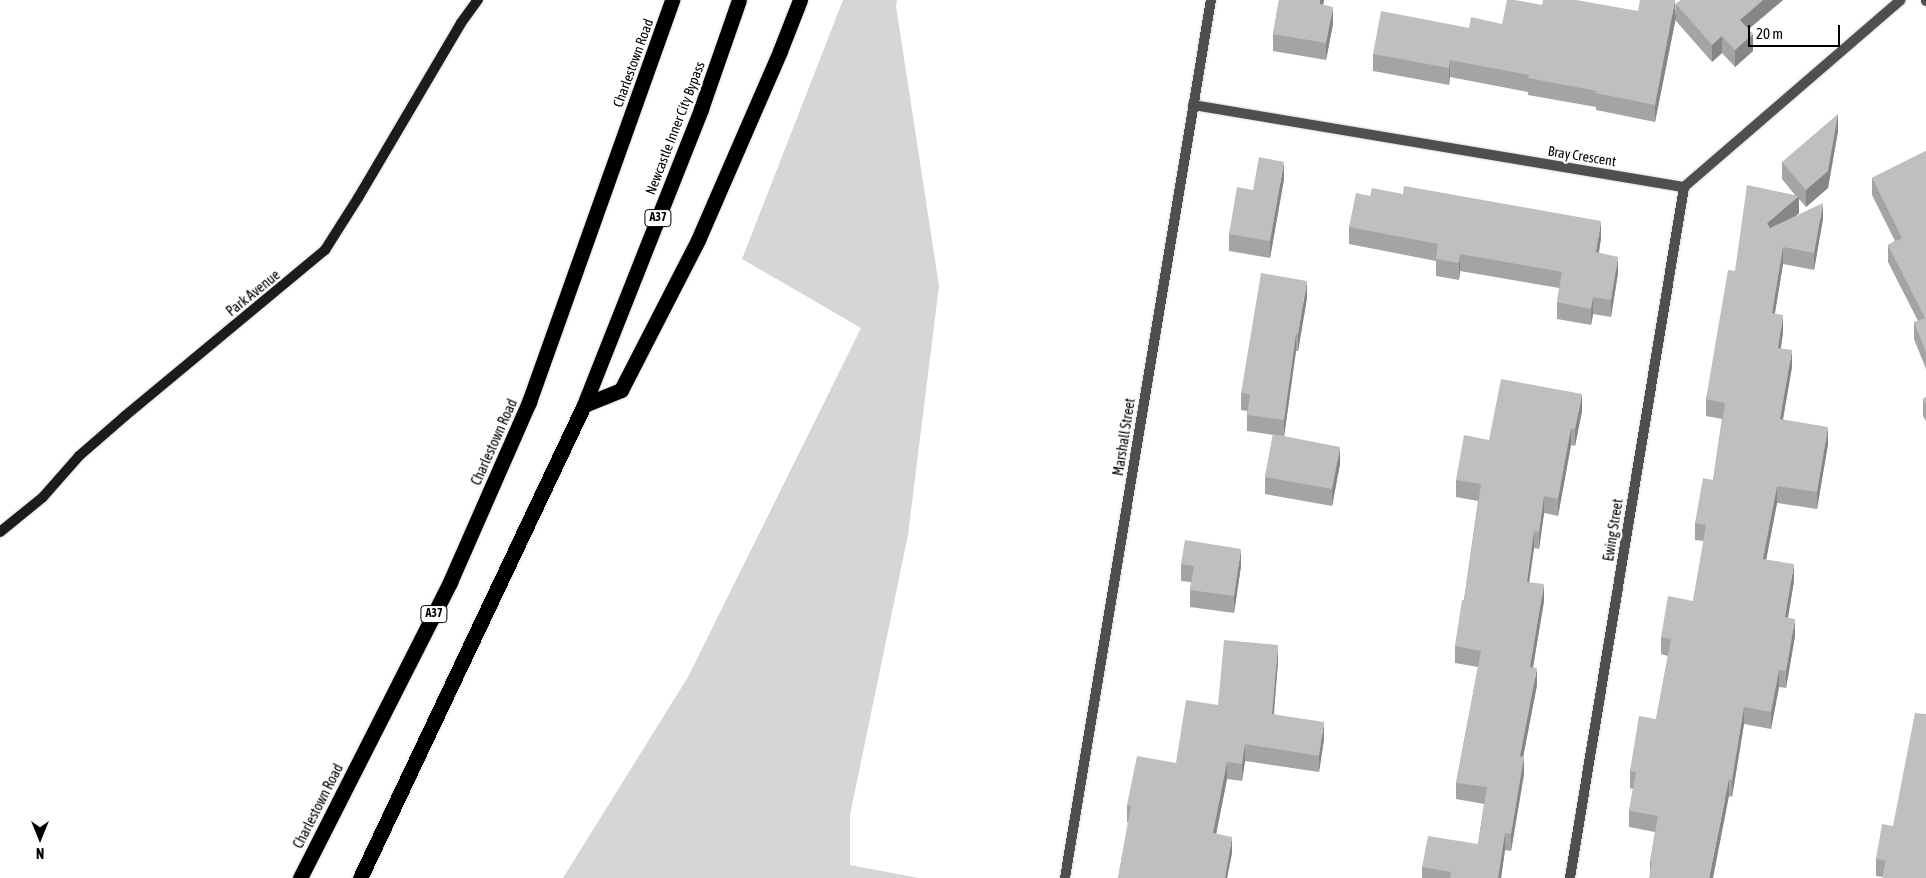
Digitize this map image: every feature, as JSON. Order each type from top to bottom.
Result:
[{"type":"highway","name":"Charlestown Road","points":[[300,878],[450,582],[529,402],[672,0]]},
{"type":"highway","name":"Newcastle Inner City Bypass","points":[[584,406],[701,109],[739,0]]},
{"type":"highway","points":[[584,406],[620,390],[698,240],[780,51],[800,0]]},
{"type":"highway","name":"A37","points":[[360,878],[584,406]]},
{"type":"main road","name":"Park Avenue","points":[[461,23],[470,0]]},
{"type":"main road","name":"Park Avenue","points":[[0,532],[43,497],[79,456],[98,439],[325,250],[358,198],[461,23],[478,0]]},
{"type":"street","name":"Marshall Street","points":[[1065,878],[1212,0]]},
{"type":"street","points":[[1684,187],[1900,0]]},
{"type":"street","name":"Bray Crescent","points":[[1193,105],[1684,187]]},
{"type":"street","name":"Ewing Street","points":[[1570,878],[1684,187]]},
{"type":"shaded area","points":[[843,0],[897,0],[896,6],[939,286],[908,535],[850,815],[850,865],[919,878],[563,878],[688,677],[861,328],[742,259]]},
{"type":"building","points":[[1279,0],[1320,0],[1320,4],[1333,7],[1326,43],[1273,34]]},
{"type":"building","points":[[1507,0],[1542,5],[1543,0],[1576,0],[1638,11],[1640,0],[1675,0],[1655,105],[1596,93],[1597,91],[1528,78],[1529,75],[1450,60],[1449,68],[1373,54],[1381,11],[1469,28],[1471,17],[1502,24]]},
{"type":"building","points":[[1681,0],[1763,0],[1740,20],[1753,34],[1735,50],[1722,36],[1712,45],[1676,4]]},
{"type":"building","points":[[1838,114],[1828,171],[1806,190],[1782,162]]},
{"type":"building","points":[[1926,151],[1926,352],[1914,322],[1925,318],[1888,245],[1902,238],[1872,178]]},
{"type":"building","points":[[1259,157],[1284,162],[1270,241],[1229,234],[1237,187],[1253,190]]},
{"type":"building","points":[[1747,185],[1799,196],[1767,223],[1770,228],[1823,203],[1814,253],[1783,247],[1772,313],[1783,315],[1778,348],[1792,350],[1780,419],[1828,427],[1817,492],[1777,486],[1763,559],[1794,564],[1785,617],[1795,619],[1786,671],[1779,670],[1771,712],[1744,707],[1732,780],[1729,779],[1709,878],[1649,878],[1658,816],[1629,811],[1636,772],[1630,771],[1639,716],[1656,719],[1671,639],[1661,637],[1668,596],[1693,601],[1706,525],[1695,523],[1703,478],[1713,480],[1725,403],[1706,399],[1728,270],[1735,271]]},
{"type":"building","points":[[1404,186],[1601,221],[1596,252],[1618,257],[1611,300],[1593,297],[1591,309],[1557,302],[1562,272],[1460,254],[1459,263],[1436,259],[1438,244],[1349,227],[1356,193],[1370,196],[1372,188],[1403,194]]},
{"type":"building","points":[[1261,273],[1307,281],[1298,334],[1296,334],[1284,420],[1247,415],[1250,394],[1241,393]]},
{"type":"building","points":[[1501,379],[1582,394],[1575,429],[1571,428],[1558,499],[1544,496],[1539,532],[1534,531],[1527,582],[1544,584],[1530,667],[1537,668],[1520,756],[1524,757],[1511,834],[1505,833],[1498,878],[1450,878],[1451,872],[1422,867],[1428,836],[1478,844],[1487,787],[1456,783],[1481,651],[1455,646],[1462,600],[1464,600],[1481,484],[1456,480],[1464,435],[1489,440]]},
{"type":"building","points":[[1273,434],[1340,447],[1332,489],[1265,477]]},
{"type":"building","points":[[1185,540],[1241,549],[1234,596],[1190,590],[1194,566],[1181,564]]},
{"type":"building","points":[[1224,640],[1278,645],[1272,714],[1324,722],[1319,756],[1245,744],[1242,764],[1227,762],[1213,833],[1232,837],[1225,878],[1118,878],[1131,806],[1127,805],[1137,756],[1176,763],[1186,700],[1218,705]]},
{"type":"building","points":[[1915,713],[1926,714],[1926,878],[1883,878],[1886,861],[1876,859],[1882,824],[1893,826]]}]
